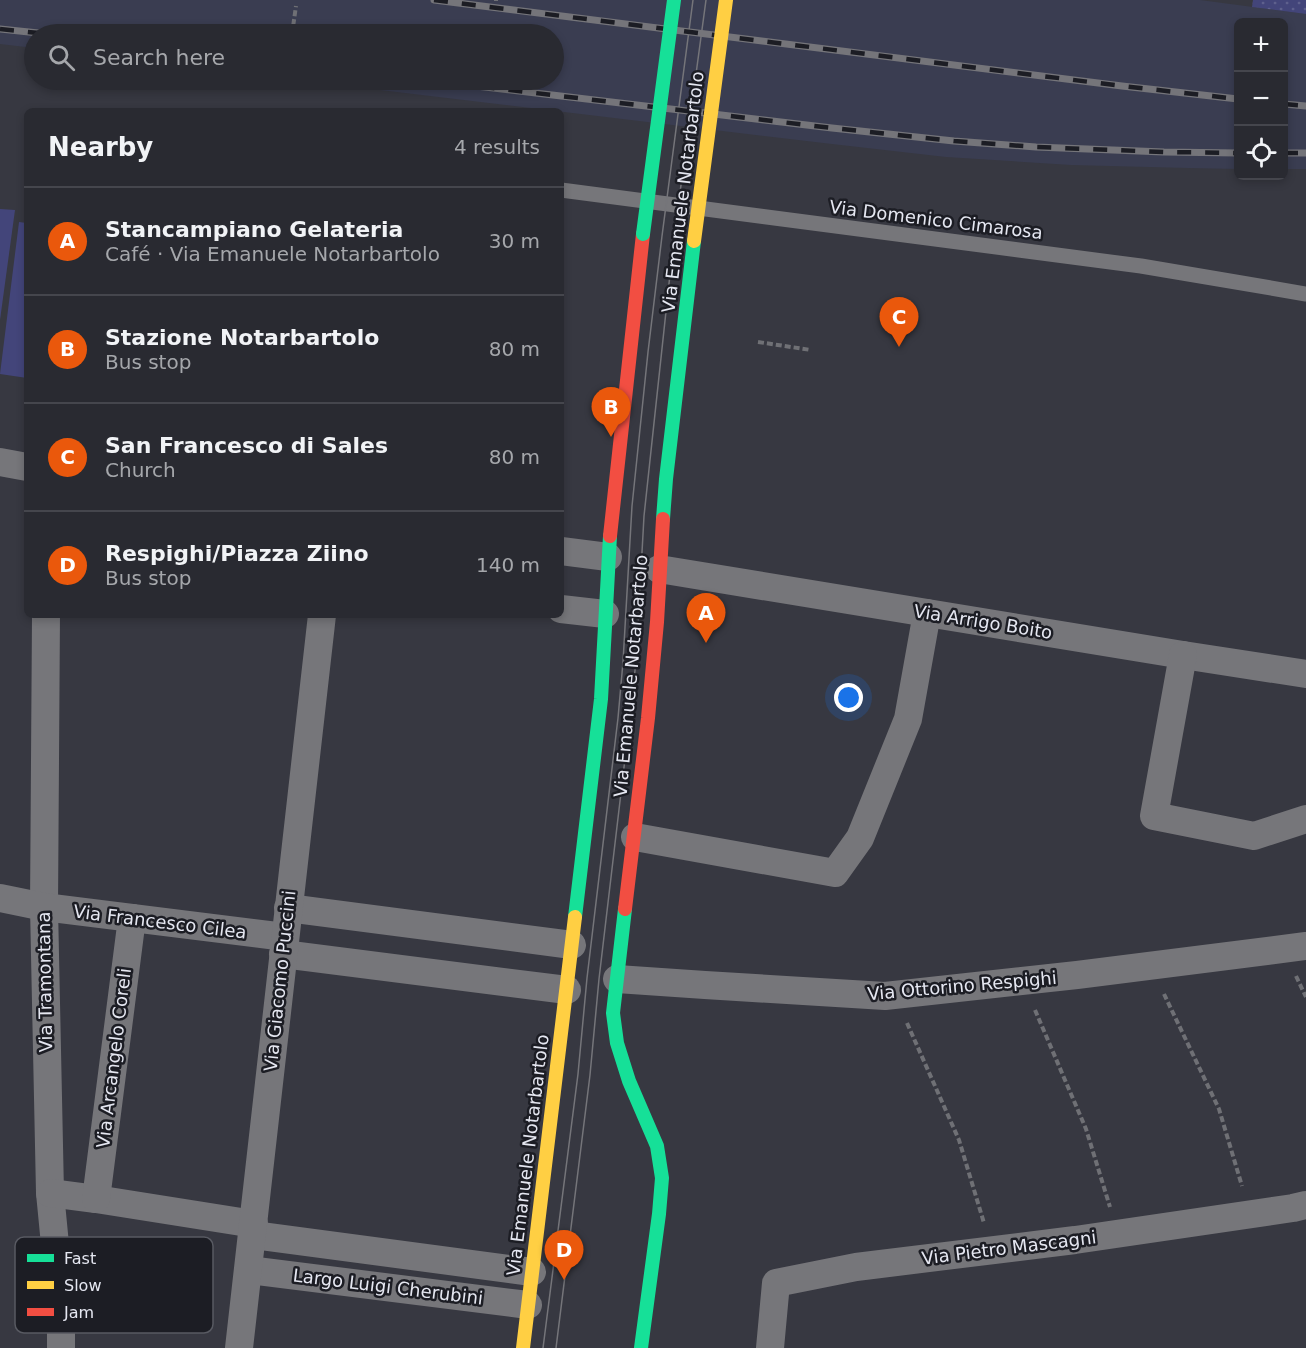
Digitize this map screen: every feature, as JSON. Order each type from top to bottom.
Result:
[{"type":"street","name":"Via Emanuele Notarbartolo","points":[[523,1348],[601,699],[613,504],[643,234],[674,0]]},
{"type":"street","name":"Via Emanuele Notarbartolo","points":[[641,1348],[662,1178],[657,1146],[629,1081],[617,1043],[613,1013],[656,645],[666,479],[726,0]]},
{"type":"street","points":[[0,462],[24,466]]},
{"type":"street","points":[[564,551],[608,557]]},
{"type":"street","name":"Via Arrigo Boito","points":[[659,569],[1306,674]]},
{"type":"street","points":[[564,609],[605,614]]},
{"type":"street","points":[[635,837],[835,873],[860,838],[908,719],[927,613]]},
{"type":"street","name":"Via Tramontana","points":[[46,618],[44,907],[50,1193],[54,1237]]},
{"type":"street","name":"Via Giacomo Puccini","points":[[239,1348],[322,618]]},
{"type":"street","points":[[1183,655],[1154,816],[1254,836],[1306,819]]},
{"type":"street","name":"Via Francesco Cilea","points":[[0,898],[44,907],[132,918],[284,945],[567,990]]},
{"type":"street","points":[[288,908],[572,945]]},
{"type":"street","name":"Via Arcangelo Coreli","points":[[96,1199],[132,918]]},
{"type":"street","name":"Via Ottorino Respighi","points":[[617,978],[885,996],[1306,946]]},
{"type":"street","name":"Largo Luigi Cherubini","points":[[50,1193],[96,1199],[253,1229],[532,1272]]},
{"type":"street","name":"Via Pietro Mascagni","points":[[770,1348],[777,1283],[856,1267],[1118,1234],[1306,1205]]},
{"type":"street","name":"Largo Luigi Cherubini","points":[[249,1270],[528,1305]]},
{"type":"lane","name":"Via Domenico Cimarosa","points":[[564,190],[1141,266],[1306,294]]},
{"type":"path","points":[[293,24],[296,6]]},
{"type":"path","points":[[758,342],[811,350]]},
{"type":"path","points":[[1151,966],[1219,1109],[1251,1214]]},
{"type":"path","points":[[1023,981],[1086,1128],[1118,1234]]},
{"type":"path","points":[[895,995],[959,1140],[992,1250]]},
{"type":"shaded area","points":[[0,0],[1200,0],[1306,14],[1306,169],[1288,169],[1288,18],[1234,18],[1234,169],[1071,165],[946,157],[564,112],[564,108],[530,108],[380,90],[564,90],[564,24],[24,24],[24,47],[0,44]]},
{"type":"shaded area","points":[[1253,0],[1306,0],[1306,14],[1252,7]]},
{"type":"shaded area","points":[[0,209],[15,210],[0,320]]},
{"type":"shaded area","points":[[19,222],[24,223],[24,378],[0,374]]},
{"type":"tram line","points":[[543,1348],[578,1074],[618,718],[632,506],[648,352],[693,0]]},
{"type":"tram line","points":[[556,1348],[590,1075],[636,661],[644,516],[674,237],[706,0]]},
{"type":"railway","points":[[434,0],[1234,99]]},
{"type":"railway","points":[[0,29],[24,32]]},
{"type":"railway","points":[[510,90],[954,141],[1036,147],[1234,153]]},
{"type":"railway","points":[[1288,104],[1306,106]]},
{"type":"railway","points":[[1288,153],[1306,153]]},
{"type":"traffic: fast","points":[[643,234],[674,0]]},
{"type":"traffic: fast","points":[[663,519],[694,241]]},
{"type":"traffic: fast","points":[[575,917],[601,699],[610,536]]},
{"type":"traffic: fast","points":[[625,909],[613,1013],[617,1043],[629,1081],[657,1146],[662,1178],[641,1348]]},
{"type":"traffic: slow","points":[[694,241],[726,0]]},
{"type":"traffic: slow","points":[[523,1348],[575,917]]},
{"type":"traffic: jam","points":[[610,536],[643,234]]},
{"type":"traffic: jam","points":[[625,909],[648,718],[663,519]]},
{"type":"place","name":"San Francesco di Sales","points":[[899,347]]},
{"type":"place","name":"Stazione Notarbartolo","points":[[611,437]]},
{"type":"place","name":"Stancampiano Gelateria","points":[[706,643]]},
{"type":"place","name":"Respighi/Piazza Ziino","points":[[564,1280]]}]
